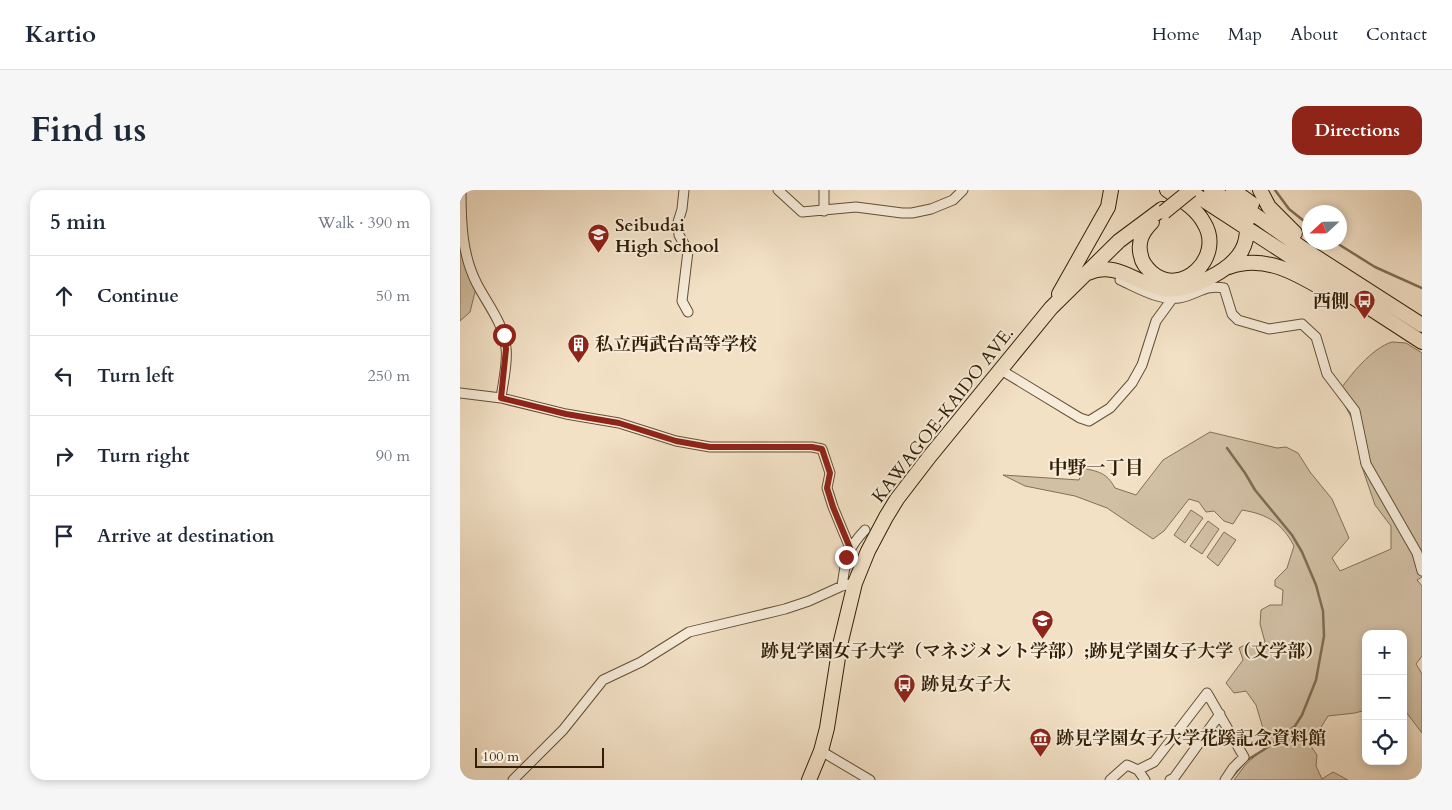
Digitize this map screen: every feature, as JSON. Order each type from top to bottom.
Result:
[{"type":"highway","points":[[1054,303],[1080,254],[1100,223],[1108,207],[1111,190]]},
{"type":"highway","points":[[1167,190],[1196,212],[1205,223],[1209,234],[1210,246],[1208,257],[1193,274],[1179,280],[1166,280],[1155,275],[1144,265],[1141,258],[1139,246],[1144,230],[1161,209],[1189,190],[1208,195],[1247,228],[1422,343]]},
{"type":"highway","name":"KAWAGOE-KAIDO AVE.","points":[[1054,303],[1119,241],[1161,209],[1178,190]]},
{"type":"highway","points":[[1218,190],[1302,248],[1422,325]]},
{"type":"highway","points":[[1234,190],[1392,306]]},
{"type":"highway","points":[[1260,190],[1269,207],[1295,233]]},
{"type":"highway","name":"KAWAGOE-KAIDO AVE.","points":[[809,780],[821,751],[832,704],[848,585],[886,517],[911,480],[1054,303],[1100,251],[1161,209]]},
{"type":"highway","points":[[1082,276],[1093,270],[1111,268],[1154,286],[1172,289],[1186,287],[1201,282],[1225,268],[1239,256],[1246,240],[1247,228]]},
{"type":"highway","points":[[1225,268],[1254,261],[1279,267],[1422,343]]},
{"type":"street","points":[[461,190],[461,219],[469,264],[505,342],[501,398]]},
{"type":"street","points":[[684,190],[682,209],[678,222],[679,235],[688,251],[682,301],[688,312]]},
{"type":"street","points":[[778,190],[802,212],[856,207],[902,213],[931,209],[954,200],[963,190]]},
{"type":"street","points":[[824,190],[824,211]]},
{"type":"street","points":[[1120,280],[1152,294],[1172,298],[1180,298],[1213,286],[1224,288],[1232,314],[1238,320],[1269,329],[1302,324],[1316,337],[1327,374],[1355,412],[1366,464],[1417,553],[1422,571]]},
{"type":"street","points":[[1001,370],[1080,418],[1089,421],[1110,408],[1132,383],[1142,365],[1156,321],[1172,298]]},
{"type":"street","points":[[460,393],[501,398],[566,414],[619,423],[676,441],[710,447],[812,447],[822,449],[830,473],[827,488],[833,507],[851,546],[868,551]]},
{"type":"street","points":[[513,780],[563,730],[603,680],[641,662],[689,632],[785,609],[848,585],[846,557],[851,546],[865,530]]},
{"type":"street","points":[[1138,770],[1154,762],[1207,693],[1244,757],[1233,768],[1226,780]]},
{"type":"street","points":[[1170,780],[1174,778],[1220,714]]},
{"type":"street","points":[[821,751],[870,780]]},
{"type":"street","points":[[1110,780],[1127,765],[1138,770],[1145,780]]},
{"type":"shaded area","points":[[465,248],[477,284],[470,312],[460,321],[460,251]]},
{"type":"shaded area","points":[[1392,342],[1406,343],[1422,353],[1422,577],[1417,580],[1422,586],[1422,656],[1416,664],[1422,674],[1422,733],[1407,713],[1407,630],[1362,630],[1362,711],[1328,716],[1310,745],[1317,755],[1316,766],[1322,779],[1333,772],[1348,780],[1234,780],[1246,764],[1268,745],[1256,705],[1246,691],[1234,693],[1226,683],[1243,660],[1239,648],[1247,644],[1252,647],[1265,642],[1260,624],[1261,610],[1270,605],[1282,605],[1283,590],[1275,586],[1275,580],[1287,568],[1294,546],[1284,531],[1266,517],[1242,510],[1233,524],[1224,521],[1214,511],[1206,512],[1199,502],[1189,499],[1164,531],[1153,539],[1107,508],[1075,496],[1025,486],[1003,475],[1079,480],[1083,468],[1102,474],[1115,488],[1136,495],[1163,460],[1210,432],[1277,448],[1286,447],[1298,453],[1310,472],[1332,499],[1349,538],[1332,558],[1340,571],[1391,549],[1391,526],[1375,505],[1361,464],[1356,426],[1338,393],[1369,356],[1384,345]]},
{"type":"shaded area","points":[[1191,510],[1203,518],[1185,543],[1174,535]]},
{"type":"shaded area","points":[[1208,521],[1219,529],[1202,554],[1190,546]]},
{"type":"shaded area","points":[[1224,532],[1236,540],[1218,566],[1207,557]]},
{"type":"waterway","points":[[1275,190],[1289,209],[1302,219]]},
{"type":"waterway","points":[[1347,250],[1375,267],[1422,288]]},
{"type":"waterway","points":[[1227,448],[1255,490],[1292,535],[1302,552],[1316,585],[1323,611],[1324,636],[1316,680],[1302,715],[1295,726],[1247,760]]},
{"type":"waterway","points":[[1232,777],[1243,764]]},
{"type":"place","name":"Seibudai High School","points":[[599,254]]},
{"type":"place","name":"西側","points":[[1365,320]]},
{"type":"place","name":"私立西武台高等学校","points":[[579,363]]},
{"type":"place","name":"跡見学園女子大学（マネジメント学部）;跡見学園女子大学（文学部）","points":[[1042,640]]},
{"type":"place","name":"跡見女子大","points":[[905,703]]},
{"type":"place","name":"跡見学園女子大学花蹊記念資料館","points":[[1040,757]]},
{"type":"district","name":"中野一丁目","points":[[1096,468]]},
{"type":"route","points":[[504,335],[506,349],[501,398],[566,414],[619,423],[676,441],[710,447],[812,447],[822,449],[830,473],[827,488],[850,548],[846,557]]}]
